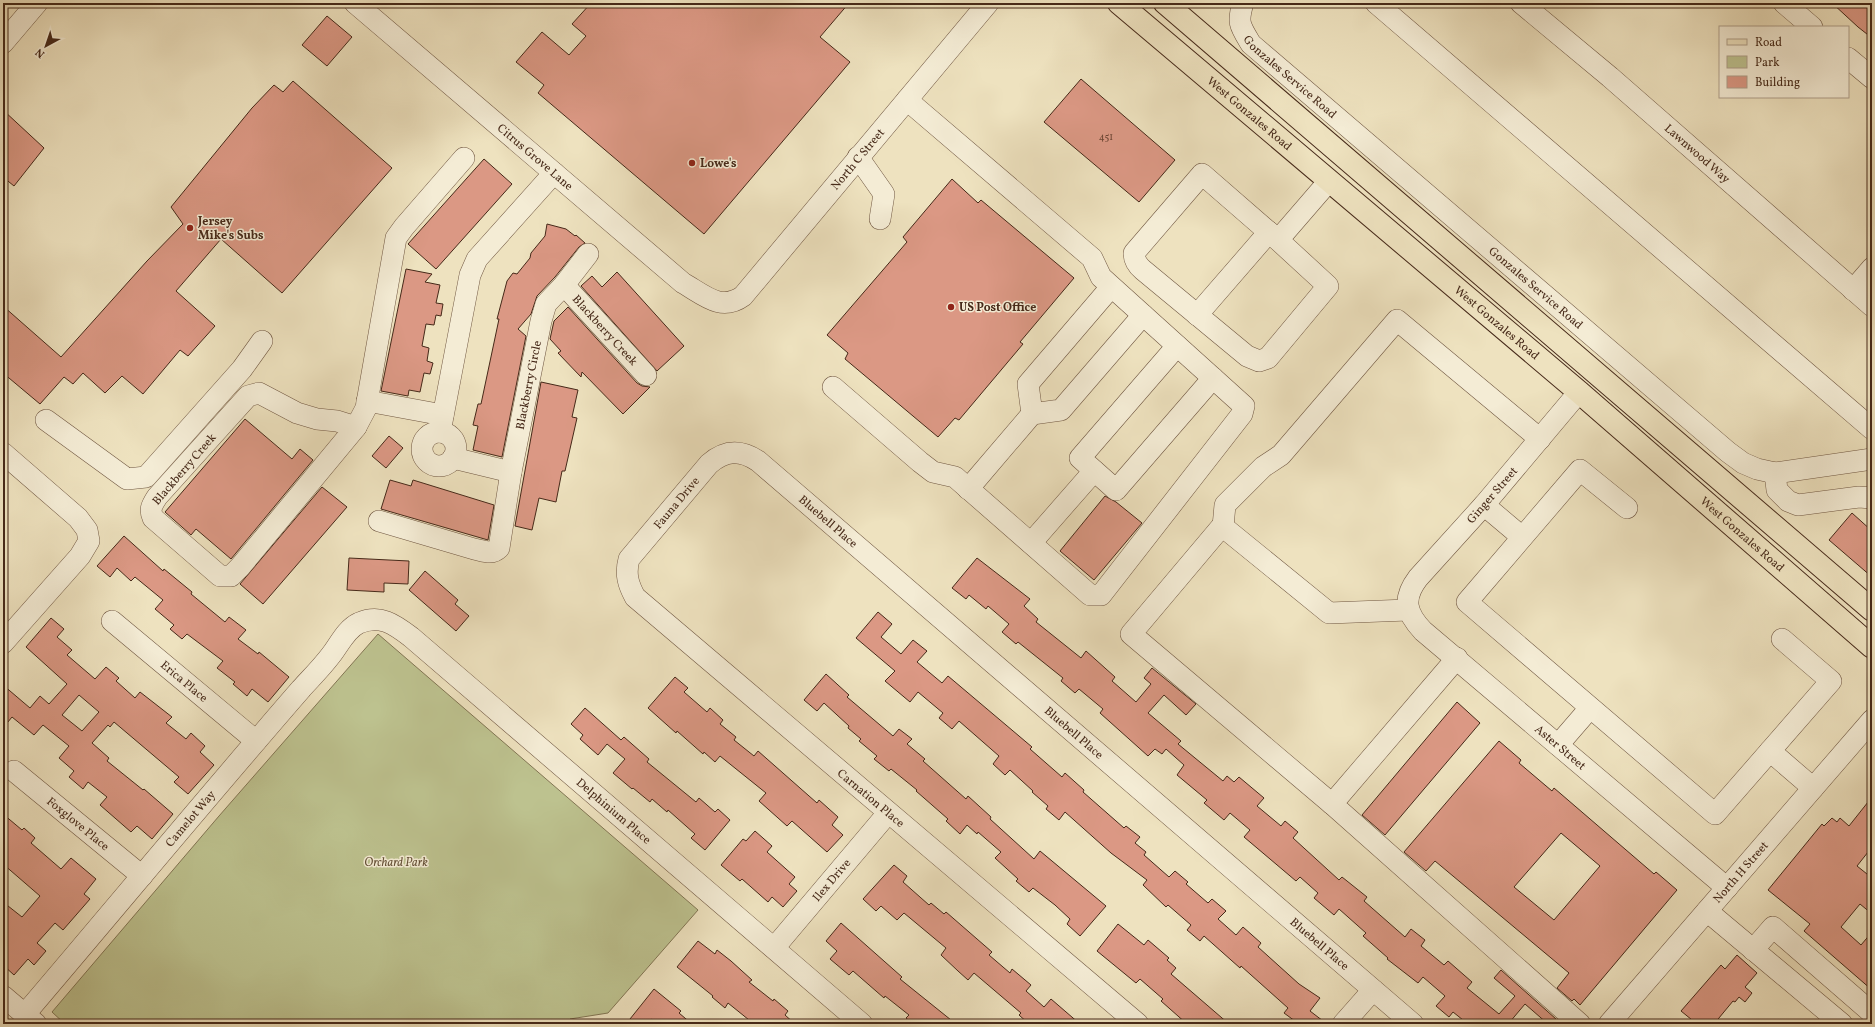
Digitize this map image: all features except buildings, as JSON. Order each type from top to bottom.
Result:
[{"type":"main road","name":"West Gonzales Road","points":[[1119,3],[1579,392],[1872,647]]},
{"type":"main road","points":[[1165,3],[1872,610]]},
{"type":"street","points":[[3,43],[38,3]]},
{"type":"street","name":"Citrus Grove Lane","points":[[355,3],[684,283],[706,297],[720,303]]},
{"type":"street","name":"North C Street","points":[[720,303],[734,303],[743,296],[988,3]]},
{"type":"street","points":[[1376,3],[1872,429]]},
{"type":"street","name":"Lawnwood Way","points":[[1521,3],[1610,77],[1872,306]]},
{"type":"street","points":[[1784,3],[1811,26]]},
{"type":"street","name":"Gonzales Service Road","points":[[1241,11],[1243,31],[1251,44],[1728,452],[1743,463],[1757,469],[1775,473],[1872,459]]},
{"type":"street","points":[[1849,59],[1872,78]]},
{"type":"street","points":[[833,387],[920,462],[934,472],[961,483],[1090,595],[1101,595],[1242,414],[1244,406],[1111,287],[1101,277],[1092,258],[906,100]]},
{"type":"street","points":[[858,157],[884,194],[880,219]]},
{"type":"street","name":"Blackberry Creek","points":[[356,427],[337,421],[317,419],[297,413],[259,393],[252,394],[157,497],[150,511],[153,518],[220,576],[231,576],[309,486],[356,427],[366,408],[396,238],[464,158]]},
{"type":"street","points":[[367,401],[441,423],[454,441],[455,447],[453,458],[445,465],[439,466],[429,463],[423,454],[423,443],[434,433],[441,423],[470,275],[477,259],[554,173]]},
{"type":"street","points":[[1202,174],[1273,236],[1328,286],[1268,358],[1259,360],[1247,356],[1142,270],[1135,261],[1134,253],[1202,174]]},
{"type":"street","points":[[1197,315],[1273,236],[1329,181]]},
{"type":"street","name":"Blackberry Circle","points":[[511,472],[541,321],[546,304],[564,285],[588,254]]},
{"type":"street","points":[[1853,290],[1872,268]]},
{"type":"street","name":"Blackberry Creek","points":[[564,285],[646,375]]},
{"type":"street","points":[[1032,414],[1028,384],[1111,287]]},
{"type":"street","points":[[961,483],[1032,414],[1060,410],[1143,315]]},
{"type":"street","points":[[1540,439],[1397,320],[1281,455],[1263,467],[1225,505],[1223,527],[1131,634],[1332,804],[1580,1024]]},
{"type":"street","points":[[46,420],[127,479],[146,477],[242,369],[262,341]]},
{"type":"street","points":[[1031,543],[1087,464],[1177,346]]},
{"type":"street","points":[[1087,464],[1116,490],[1213,378]]},
{"type":"street","name":"Ginger Street","points":[[1408,604],[1411,587],[1418,578],[1484,505],[1579,392]]},
{"type":"street","points":[[3,453],[78,518],[87,530],[89,542],[80,556],[3,643]]},
{"type":"street","name":"Fauna Drive","points":[[629,559],[709,464],[718,456],[730,453]]},
{"type":"street","name":"Bluebell Place","points":[[730,453],[748,455],[758,461],[1413,1024]]},
{"type":"street","points":[[379,521],[474,549],[495,552],[499,548],[511,472],[453,458]]},
{"type":"street","points":[[1627,508],[1580,470],[1467,602],[1715,814],[1831,681],[1782,639]]},
{"type":"street","points":[[1775,473],[1776,490],[1788,501],[1798,505],[1859,497],[1872,498]]},
{"type":"street","points":[[1484,505],[1522,537]]},
{"type":"street","points":[[1223,527],[1329,613],[1408,604]]},
{"type":"street","name":"Carnation Place","points":[[629,559],[626,573],[635,597],[1138,1024]]},
{"type":"street","name":"Aster Street","points":[[1408,604],[1413,620],[1423,631],[1457,658],[1727,888]]},
{"type":"street","name":"Delphinium Place","points":[[357,624],[367,621],[385,620],[394,624],[411,637],[862,1024]]},
{"type":"street","name":"Erica Place","points":[[112,621],[256,741]]},
{"type":"street","name":"Camelot Way","points":[[31,1019],[142,876],[256,741],[331,656],[350,629],[357,624]]},
{"type":"street","points":[[1332,804],[1457,658]]},
{"type":"street","points":[[1558,745],[1590,708]]},
{"type":"street","name":"North H Street","points":[[1609,1024],[1872,720]]},
{"type":"street","points":[[1770,751],[1813,788]]},
{"type":"street","name":"Foxglove Place","points":[[14,771],[142,876]]},
{"type":"street","name":"Ilex Drive","points":[[774,948],[888,813]]},
{"type":"street","points":[[1707,911],[1842,1024]]},
{"type":"street","points":[[1753,950],[1773,927],[1872,1014]]},
{"type":"street","points":[[1343,1024],[1373,990]]},
{"type":"street","points":[[3,996],[31,1019]]},
{"type":"green space","name":"Orchard Park","points":[[378,634],[698,910],[608,1013],[570,1019],[566,1024],[65,1024],[52,1012],[219,816]]},
{"type":"place","name":"Lowe's","points":[[692,163]]},
{"type":"place","name":"Jersey Mike's Subs","points":[[190,228]]},
{"type":"place","name":"US Post Office","points":[[951,307]]}]
